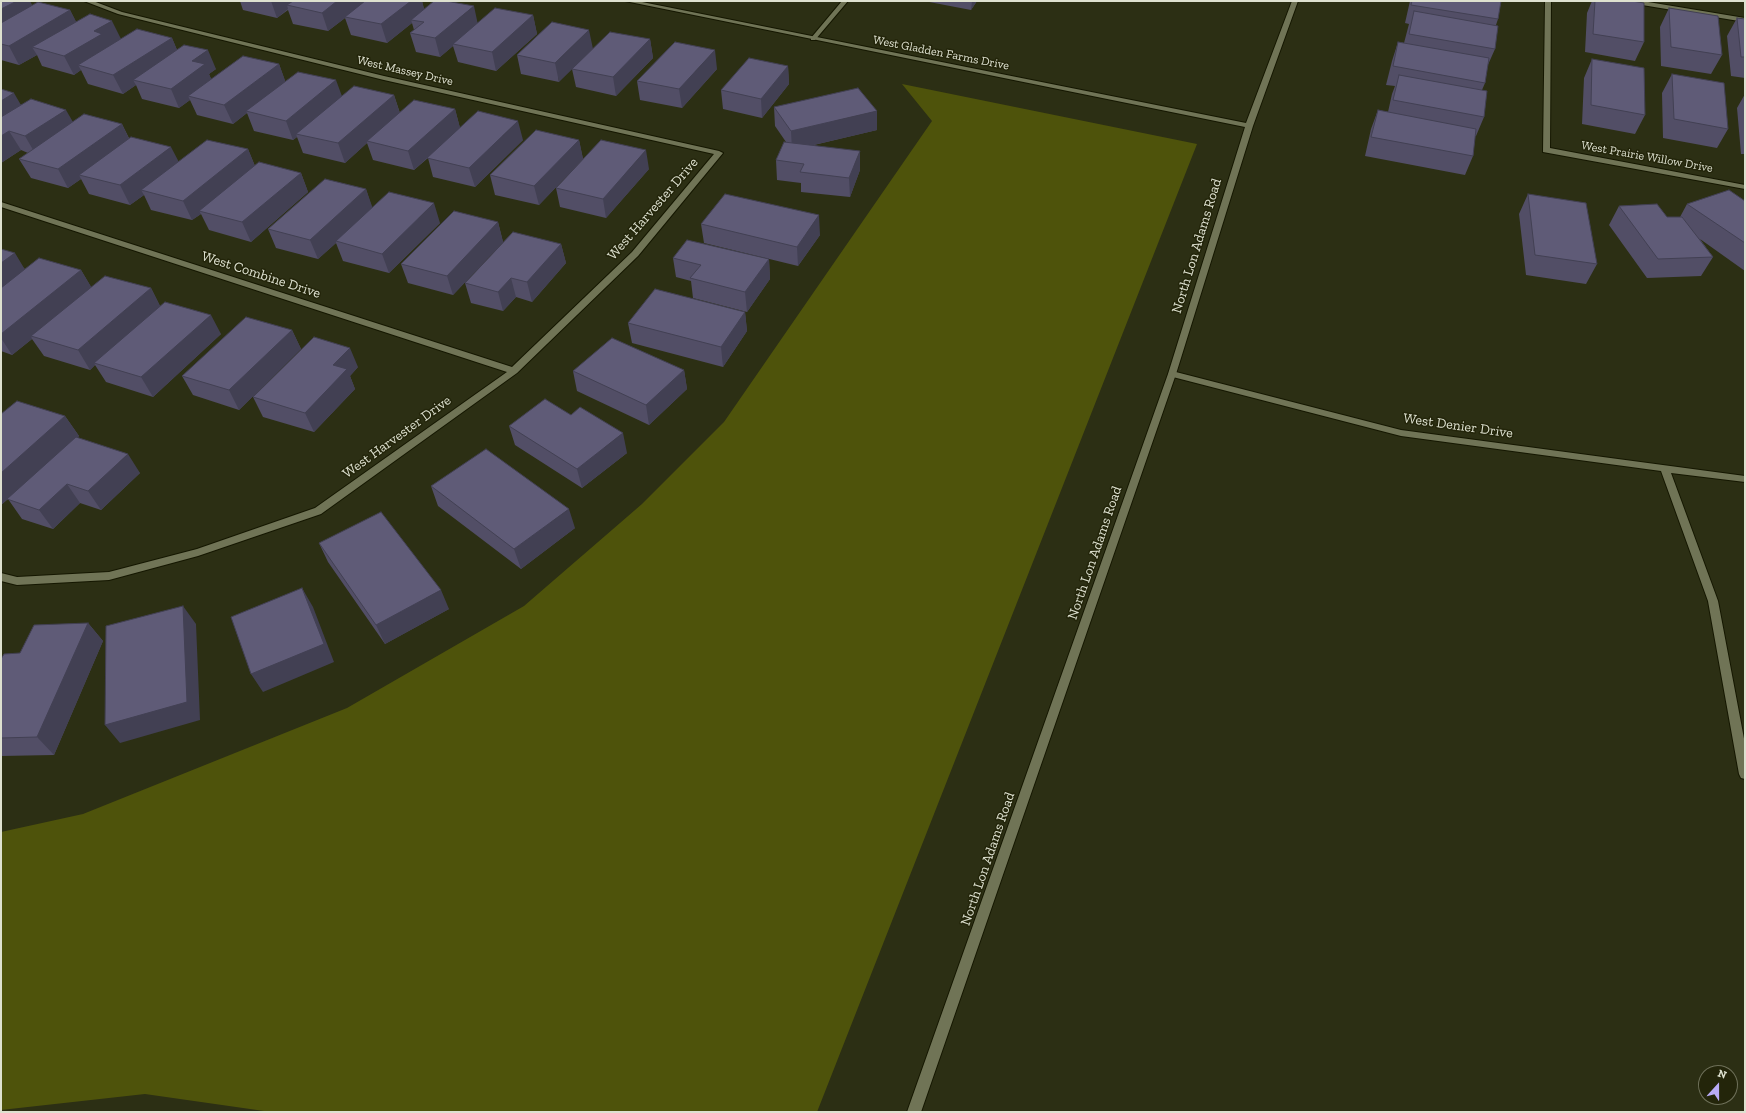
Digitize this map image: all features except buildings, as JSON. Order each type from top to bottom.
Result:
[{"type":"street","name":"West Massey Drive","points":[[88,1],[120,13],[384,78],[720,153]]},
{"type":"street","name":"West Gladden Farms Drive","points":[[628,1],[1249,126]]},
{"type":"street","points":[[813,39],[845,1]]},
{"type":"street","name":"North Lon Adams Road","points":[[914,1112],[1172,374],[1249,126],[1295,1]]},
{"type":"street","name":"West Prairie Willow Drive","points":[[1548,1],[1546,150],[1745,187]]},
{"type":"street","points":[[1630,1],[1745,20]]},
{"type":"street","name":"West Harvester Drive","points":[[1,577],[17,581],[109,576],[198,552],[318,511],[514,371],[635,254],[720,153]]},
{"type":"street","name":"West Combine Drive","points":[[1,204],[514,371]]},
{"type":"street","name":"West Denier Drive","points":[[1172,374],[1401,433],[1745,479]]},
{"type":"street","points":[[1665,468],[1713,602],[1745,774]]},
{"type":"green space","points":[[902,84],[1197,144],[817,1112],[271,1112],[145,1094],[1,1110],[1,832],[83,814],[347,708],[524,606],[642,504],[724,422],[932,121]]}]
